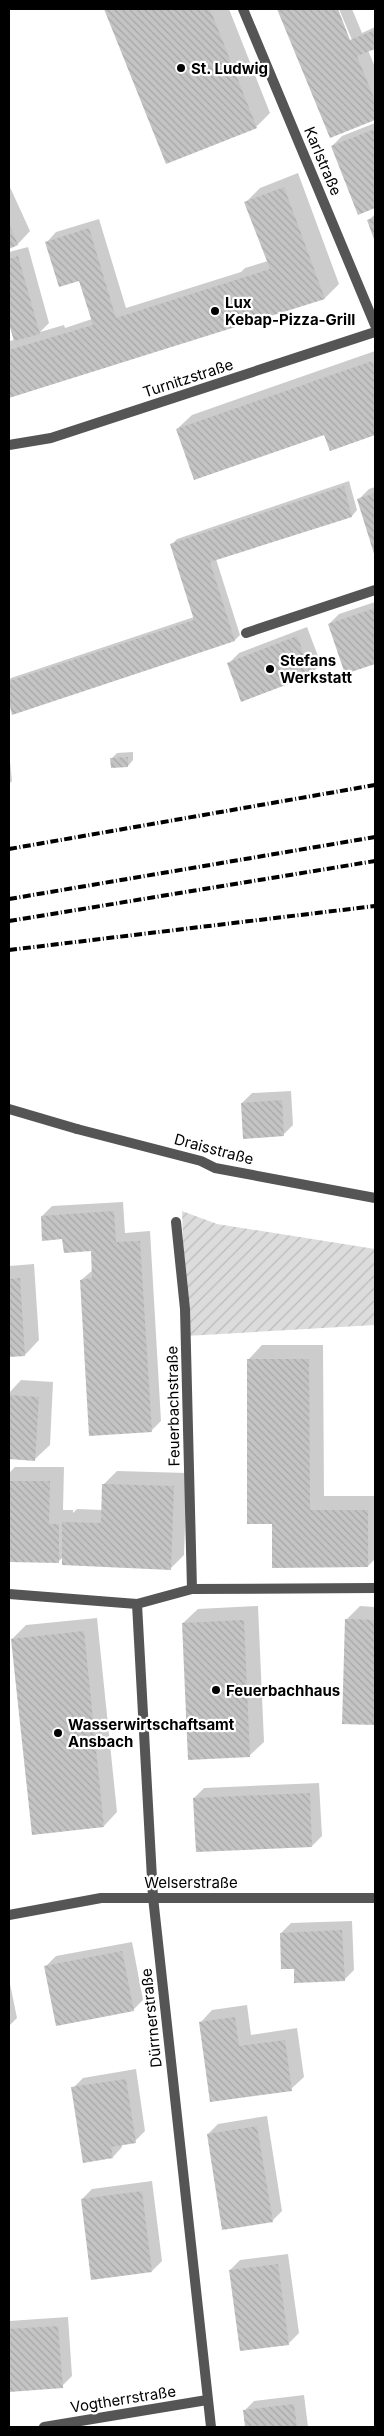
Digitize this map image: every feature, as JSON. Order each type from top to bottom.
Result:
[{"type":"street","name":"Karlstraße","points":[[243,9],[375,325]]},
{"type":"street","name":"Turnitzstraße","points":[[9,445],[51,438],[375,332]]},
{"type":"street","points":[[246,633],[375,590]]},
{"type":"street","name":"Draisstraße","points":[[9,1109],[77,1129],[201,1161],[214,1168],[375,1198]]},
{"type":"street","name":"Feuerbachstraße","points":[[176,1222],[185,1309],[192,1590]]},
{"type":"street","points":[[9,1594],[137,1604],[192,1590],[375,1588]]},
{"type":"street","name":"Dürrnerstraße","points":[[137,1604],[153,1897],[212,2427]]},
{"type":"street","name":"Welserstraße","points":[[9,1915],[101,1898],[375,1898]]},
{"type":"street","name":"Vogtherrstraße","points":[[44,2427],[208,2400]]},
{"type":"shaded area","points":[[182,1211],[217,1224],[375,1249],[375,1325],[186,1336]]},
{"type":"building","name":"St. Ludwig","points":[[104,9],[210,9],[257,128],[166,164]]},
{"type":"building","points":[[277,9],[338,9],[350,40],[375,30],[375,49],[357,56],[375,101],[375,120],[330,138]]},
{"type":"building","points":[[375,129],[375,208],[358,215],[331,146]]},
{"type":"building","points":[[284,187],[325,299],[9,398],[9,350],[93,325],[79,281],[59,287],[45,242],[89,228],[116,318],[270,269],[244,202]]},
{"type":"building","points":[[375,217],[375,242],[367,220]]},
{"type":"building","points":[[9,224],[18,245],[9,249]]},
{"type":"building","points":[[18,256],[40,334],[14,341],[9,324],[9,259]]},
{"type":"building","points":[[372,361],[375,370],[375,435],[330,451],[324,435],[194,480],[176,429]]},
{"type":"building","points":[[344,486],[352,517],[210,562],[235,641],[12,715],[9,702],[9,681],[194,620],[170,544]]},
{"type":"building","points":[[375,493],[375,557],[357,499]]},
{"type":"building","points":[[375,608],[375,664],[345,674],[328,624]]},
{"type":"building","name":"Stefans Werkstatt","points":[[297,636],[312,675],[241,702],[227,663]]},
{"type":"building","points":[[128,757],[128,767],[111,768],[110,758]]},
{"type":"building","points":[[282,1100],[284,1136],[243,1139],[241,1103]]},
{"type":"building","points":[[114,1211],[116,1242],[140,1241],[152,1432],[89,1436],[80,1280],[92,1278],[91,1251],[64,1253],[62,1239],[42,1241],[41,1216]]},
{"type":"building","points":[[20,1278],[25,1356],[9,1357],[9,1279]]},
{"type":"building","points":[[247,1359],[309,1359],[310,1510],[368,1510],[368,1567],[272,1568],[272,1524],[247,1524]]},
{"type":"building","points":[[9,1395],[39,1397],[35,1461],[9,1459]]},
{"type":"building","points":[[9,1481],[50,1481],[49,1524],[59,1524],[59,1563],[9,1562]]},
{"type":"building","points":[[102,1484],[174,1486],[171,1570],[62,1565],[62,1522],[101,1523]]},
{"type":"building","points":[[345,1619],[375,1620],[375,1725],[342,1724]]},
{"type":"building","name":"Feuerbachhaus","points":[[244,1620],[250,1757],[188,1760],[182,1623]]},
{"type":"building","name":"Wasserwirtschaftsamt Ansbach","points":[[84,1631],[104,1827],[32,1835],[11,1639]]},
{"type":"building","points":[[310,1793],[312,1847],[196,1852],[193,1798]]},
{"type":"building","points":[[342,1930],[345,1981],[294,1983],[294,1969],[281,1969],[280,1933]]},
{"type":"building","points":[[122,1951],[134,2011],[56,2026],[44,1966]]},
{"type":"building","points":[[235,2017],[239,2046],[285,2040],[292,2091],[210,2102],[199,2022]]},
{"type":"building","points":[[126,2079],[136,2143],[111,2147],[113,2158],[83,2163],[71,2087]]},
{"type":"building","points":[[257,2126],[273,2222],[222,2230],[207,2134]]},
{"type":"building","points":[[142,2191],[152,2272],[91,2280],[81,2199]]},
{"type":"building","points":[[278,2264],[289,2345],[240,2351],[229,2270]]},
{"type":"building","points":[[58,2326],[63,2388],[9,2392],[9,2329]]},
{"type":"building","points":[[294,2404],[297,2427],[245,2427],[243,2410]]},
{"type":"railway","points":[[9,849],[375,785]]},
{"type":"railway","points":[[9,899],[375,837]]},
{"type":"railway","points":[[9,921],[375,861]]},
{"type":"railway","points":[[9,950],[375,906]]},
{"type":"place","name":"St. Ludwig","points":[[181,68]]},
{"type":"place","name":"Lux Kebap-Pizza-Grill","points":[[215,311]]},
{"type":"place","name":"Stefans Werkstatt","points":[[270,669]]},
{"type":"place","name":"Feuerbachhaus","points":[[216,1690]]},
{"type":"place","name":"Wasserwirtschaftsamt Ansbach","points":[[58,1733]]}]
